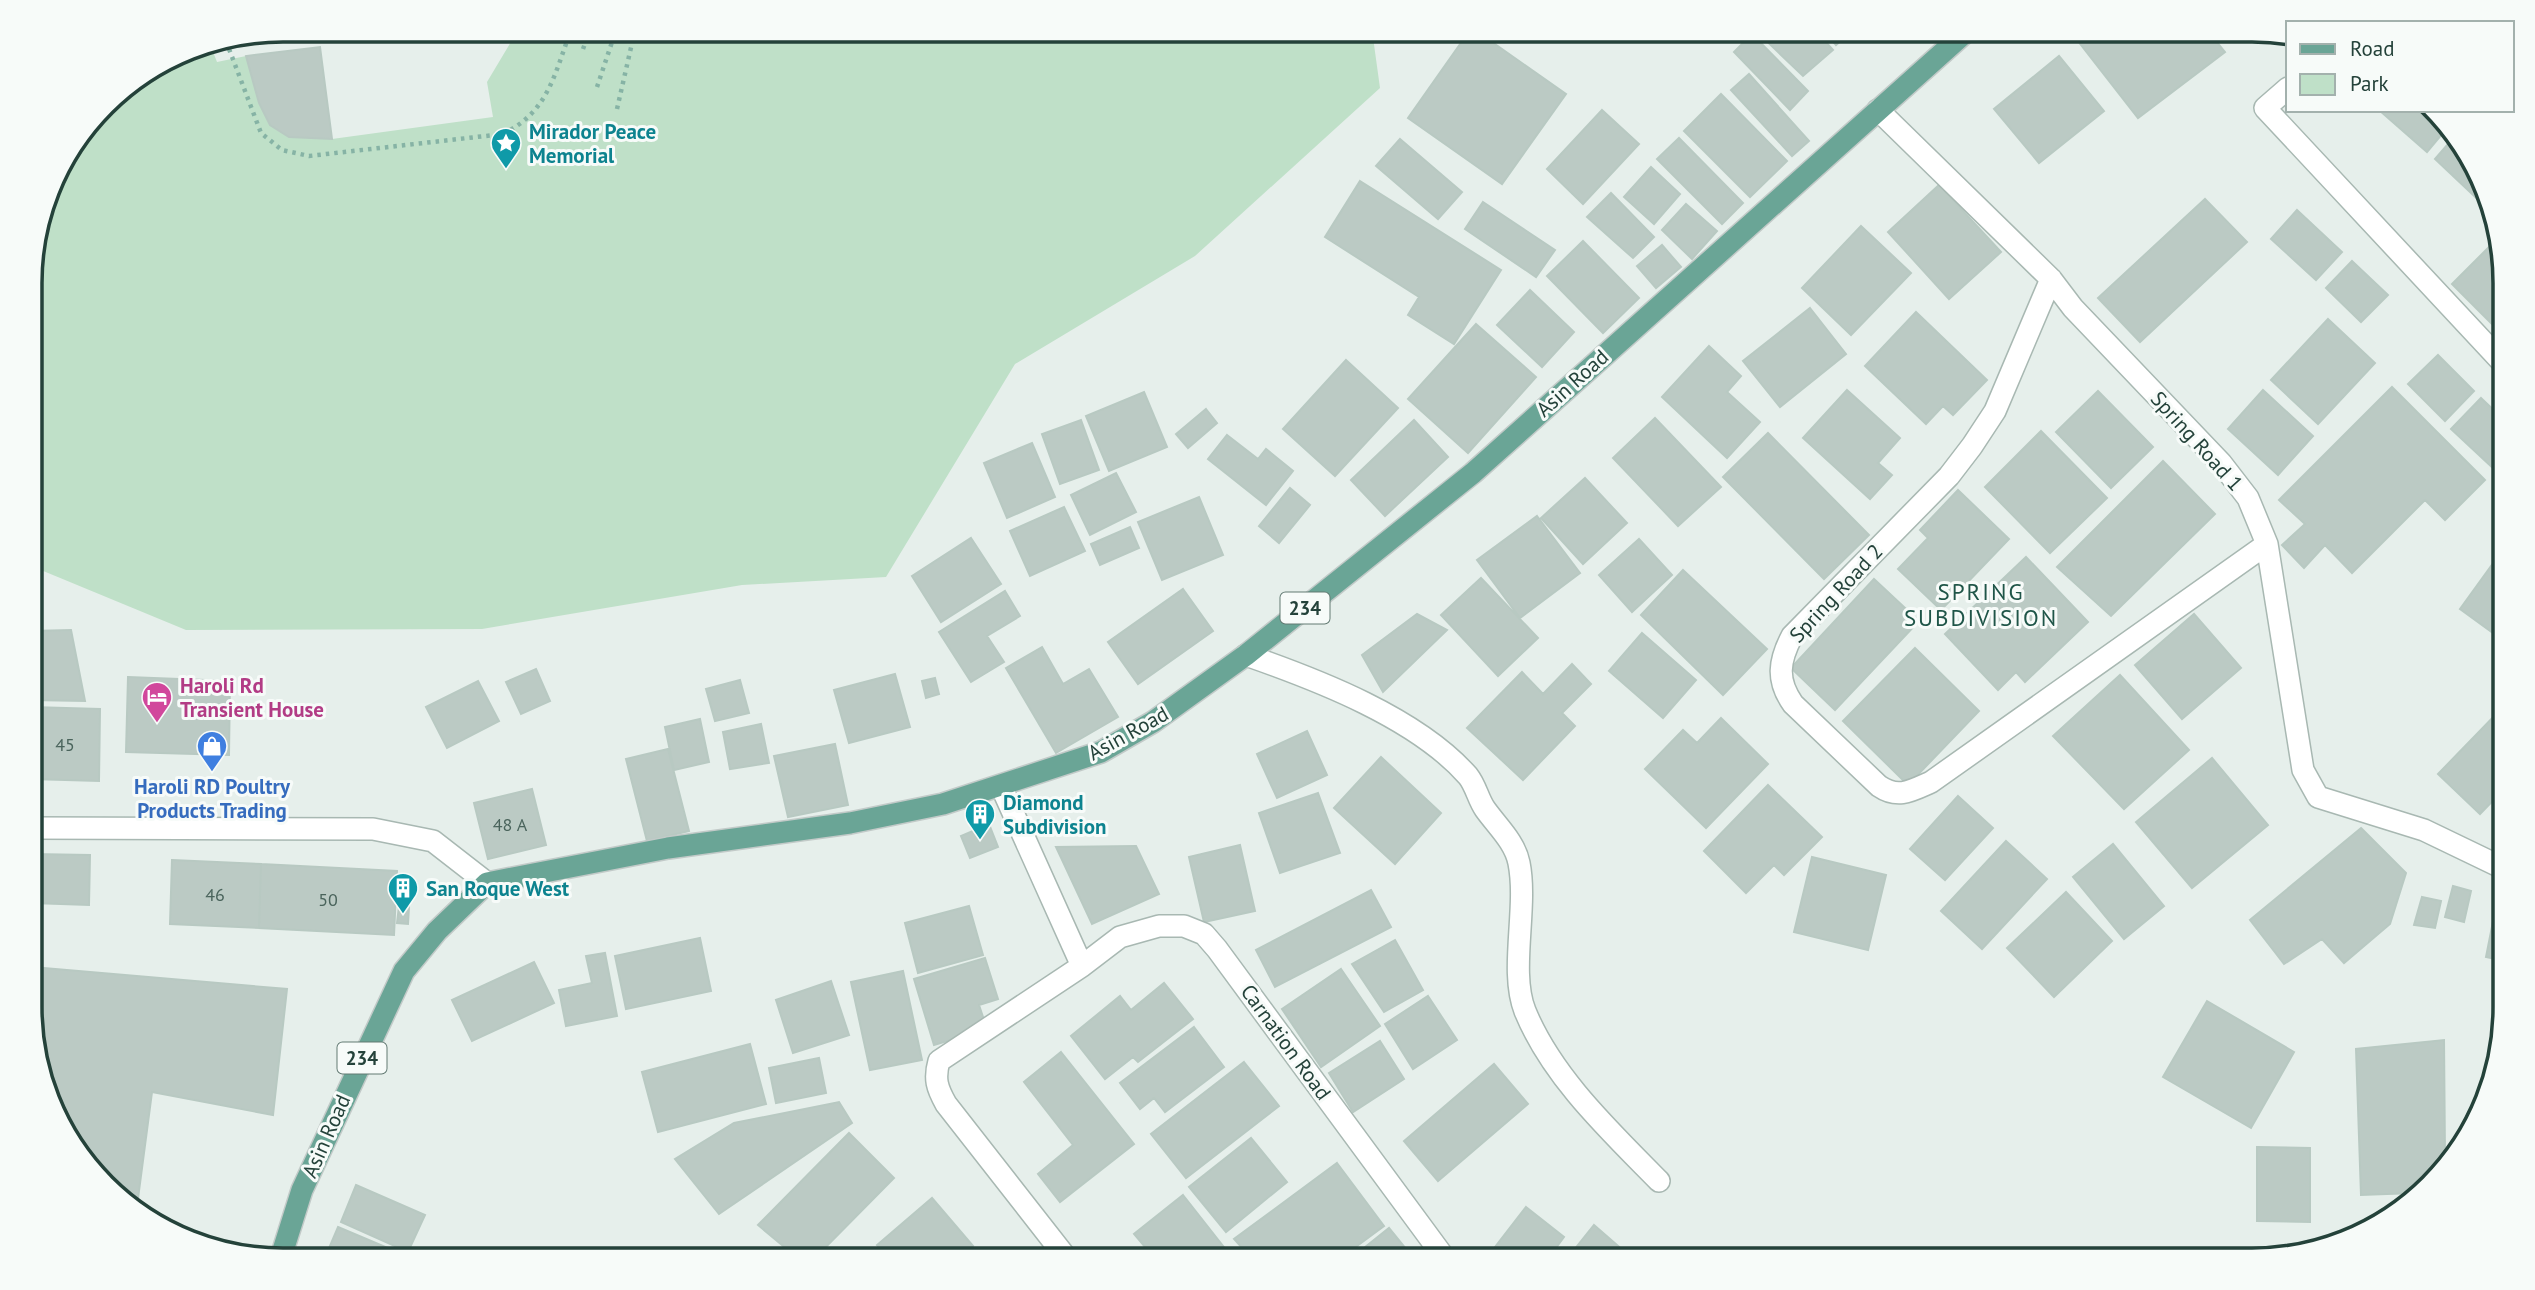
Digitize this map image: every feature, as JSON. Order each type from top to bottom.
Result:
[{"type":"main road","name":"Asin Road","points":[[284,1248],[302,1190],[404,971],[437,930],[487,883],[668,848],[850,823],[943,804],[1101,752],[1153,722],[1246,655],[1472,473],[1954,42]]},
{"type":"street","points":[[2286,90],[2265,108],[2493,352]]},
{"type":"street","name":"Spring Road 1","points":[[1878,110],[2051,279],[2073,308],[2221,463],[2248,498],[2267,544],[2302,770],[2318,797],[2424,830],[2493,863]]},
{"type":"street","name":"Spring Road 2","points":[[2051,279],[1995,411],[1972,446],[1949,476],[1792,636],[1780,658],[1780,671],[1784,692],[1793,705],[1879,786],[1889,793],[1904,794],[1931,782],[2267,544]]},
{"type":"street","points":[[1246,655],[1352,695],[1443,751],[1470,779],[1484,808],[1502,829],[1518,860],[1523,904],[1518,956],[1524,1009],[1555,1067],[1659,1181]]},
{"type":"street","points":[[1001,786],[1082,966]]},
{"type":"street","points":[[42,828],[373,829],[433,841],[487,883]]},
{"type":"street","name":"Carnation Road","points":[[1058,1248],[946,1104],[937,1089],[935,1075],[939,1060],[1082,966],[1120,937],[1159,926],[1184,926],[1204,934],[1244,984],[1437,1247]]},
{"type":"path","points":[[229,49],[248,105],[261,133],[282,150],[309,156],[503,134],[526,123],[540,108],[565,43]]},
{"type":"path","points":[[583,49],[585,43]]},
{"type":"path","points":[[597,87],[612,43]]},
{"type":"path","points":[[617,109],[632,43]]},
{"type":"green space","points":[[1374,42],[1380,88],[1195,256],[1015,364],[886,577],[742,585],[482,629],[186,630],[43,571],[43,267],[47,236],[60,191],[74,163],[102,124],[124,102],[149,83],[191,60],[214,53],[217,62],[246,56],[259,103],[289,137],[332,139],[493,117],[487,82],[510,43]]},
{"type":"building","points":[[1461,42],[1493,42],[1566,94],[1502,184],[1408,118]]},
{"type":"building","points":[[1744,42],[1760,42],[1808,91],[1790,110],[1734,52]]},
{"type":"building","points":[[1768,42],[1826,42],[1833,50],[1803,76]]},
{"type":"building","points":[[2079,42],[2217,42],[2225,52],[2138,118]]},
{"type":"building","points":[[320,47],[332,139],[289,137],[270,125],[259,103],[246,56]]},
{"type":"building","points":[[2059,56],[2104,111],[2039,163],[1994,109]]},
{"type":"building","points":[[1749,74],[1809,141],[1792,156],[1731,90]]},
{"type":"building","points":[[1721,94],[1787,161],[1750,197],[1684,131]]},
{"type":"building","points":[[1602,110],[1639,144],[1583,204],[1547,169]]},
{"type":"building","points":[[2381,112],[2421,112],[2441,135],[2427,152]]},
{"type":"building","points":[[1679,138],[1743,203],[1722,224],[1657,159]]},
{"type":"building","points":[[1400,139],[1462,192],[1438,219],[1376,166]]},
{"type":"building","points":[[2448,144],[2468,177],[2477,199],[2435,159]]},
{"type":"building","points":[[1651,167],[1680,194],[1654,224],[1624,197]]},
{"type":"building","points":[[1360,181],[1501,270],[1454,344],[1408,315],[1419,297],[1325,237]]},
{"type":"building","points":[[1939,185],[2001,252],[1949,299],[1888,232]]},
{"type":"building","points":[[1611,193],[1654,237],[1633,258],[1587,217]]},
{"type":"building","points":[[2205,199],[2247,242],[2140,342],[2098,298]]},
{"type":"building","points":[[1483,202],[1555,250],[1536,277],[1465,229]]},
{"type":"building","points":[[1686,204],[1717,231],[1692,259],[1662,230]]},
{"type":"building","points":[[2297,210],[2342,252],[2316,280],[2271,239]]},
{"type":"building","points":[[1861,226],[1911,273],[1851,335],[1802,288]]},
{"type":"building","points":[[1583,241],[1639,298],[1603,333],[1547,276]]},
{"type":"building","points":[[1662,245],[1681,267],[1656,288],[1637,266]]},
{"type":"building","points":[[2490,246],[2493,325],[2452,284]]},
{"type":"building","points":[[2352,261],[2388,295],[2361,322],[2326,288]]},
{"type":"building","points":[[1530,290],[1574,332],[1542,367],[1497,325]]},
{"type":"building","points":[[1810,308],[1846,354],[1780,407],[1743,361]]},
{"type":"building","points":[[1916,312],[1987,380],[1953,415],[1943,406],[1926,424],[1865,366]]},
{"type":"building","points":[[2328,319],[2375,363],[2318,424],[2271,380]]},
{"type":"building","points":[[1476,324],[1536,377],[1468,453],[1408,399]]},
{"type":"building","points":[[1709,346],[1741,376],[1727,392],[1760,422],[1727,458],[1662,397]]},
{"type":"building","points":[[2438,355],[2474,391],[2445,421],[2408,384]]},
{"type":"building","points":[[1346,360],[1398,408],[1335,476],[1283,429]]},
{"type":"building","points":[[2392,387],[2485,480],[2445,520],[2425,500],[2352,573],[2325,545],[2304,568],[2282,545],[2305,524],[2279,500]]},
{"type":"building","points":[[1847,390],[1900,438],[1878,463],[1892,475],[1870,499],[1803,438]]},
{"type":"building","points":[[2263,390],[2313,436],[2278,475],[2228,429]]},
{"type":"building","points":[[2098,391],[2153,447],[2111,488],[2056,432]]},
{"type":"building","points":[[1144,392],[1167,447],[1109,471],[1086,416]]},
{"type":"building","points":[[2481,398],[2493,409],[2493,468],[2451,429]]},
{"type":"building","points":[[1206,409],[1217,423],[1188,448],[1176,434]]},
{"type":"building","points":[[1655,418],[1721,487],[1678,526],[1613,458]]},
{"type":"building","points":[[1081,420],[1099,470],[1060,484],[1042,434]]},
{"type":"building","points":[[1414,420],[1448,457],[1385,516],[1351,480]]},
{"type":"building","points":[[2041,431],[2107,498],[2050,553],[1985,487]]},
{"type":"building","points":[[1768,433],[1869,535],[1824,579],[1723,477]]},
{"type":"building","points":[[1227,435],[1258,459],[1266,449],[1293,471],[1266,505],[1208,459]]},
{"type":"building","points":[[1032,443],[1055,497],[1007,518],[984,463]]},
{"type":"building","points":[[2163,461],[2215,514],[2111,616],[2057,567]]},
{"type":"building","points":[[1116,473],[1136,512],[1090,535],[1071,495]]},
{"type":"building","points":[[1585,478],[1627,523],[1583,564],[1541,518]]},
{"type":"building","points":[[1290,488],[1310,505],[1279,543],[1259,526]]},
{"type":"building","points":[[1958,490],[2009,539],[1941,610],[1898,569],[1928,538],[1920,530]]},
{"type":"building","points":[[1199,497],[1223,555],[1162,580],[1138,522]]},
{"type":"building","points":[[1064,507],[1085,551],[1030,576],[1010,531]]},
{"type":"building","points":[[1537,516],[1580,573],[1520,618],[1477,560]]},
{"type":"building","points":[[1130,527],[1139,548],[1100,565],[1091,544]]},
{"type":"building","points":[[971,538],[1001,584],[941,622],[912,576]]},
{"type":"building","points":[[1639,539],[1672,575],[1632,612],[1599,575]]},
{"type":"building","points":[[2026,557],[2088,622],[2025,682],[2016,672],[1998,690],[1945,634]]},
{"type":"building","points":[[2493,563],[2493,633],[2460,609]]},
{"type":"building","points":[[1683,570],[1767,649],[1723,695],[1641,615]]},
{"type":"building","points":[[1481,578],[1538,638],[1498,676],[1441,615]]},
{"type":"building","points":[[1874,579],[1919,621],[1835,710],[1791,668]]},
{"type":"building","points":[[1183,589],[1213,631],[1138,684],[1108,642]]},
{"type":"building","points":[[1005,591],[1020,616],[987,636],[1004,662],[971,682],[939,632]]},
{"type":"building","points":[[1417,614],[1447,630],[1383,692],[1362,655]]},
{"type":"building","points":[[2194,614],[2241,668],[2182,719],[2135,665]]},
{"type":"building","points":[[71,630],[85,701],[42,700],[43,631]]},
{"type":"building","points":[[1642,633],[1696,680],[1663,718],[1609,671]]},
{"type":"building","points":[[1042,647],[1063,684],[1089,669],[1118,717],[1056,753],[1006,668]]},
{"type":"building","points":[[1915,648],[1979,711],[1908,785],[1843,721]]},
{"type":"building","points":[[1572,664],[1591,684],[1562,713],[1575,726],[1523,780],[1467,728],[1522,672],[1543,694]]},
{"type":"building","points":[[536,669],[550,701],[521,714],[506,682]]},
{"type":"building","points":[[895,674],[910,727],[849,743],[834,690]]},
{"type":"building","points":[[2120,675],[2189,750],[2124,809],[2053,736]]},
{"type":"building","points":[[128,677],[230,681],[229,755],[126,752]]},
{"type":"building","points":[[935,678],[939,694],[926,698],[922,681]]},
{"type":"building","points":[[740,680],[749,713],[715,721],[706,689]]},
{"type":"building","points":[[478,681],[499,721],[447,748],[426,707]]},
{"type":"building","points":[[42,707],[100,709],[99,781],[42,779]]},
{"type":"building","points":[[2493,717],[2493,800],[2480,814],[2438,774]]},
{"type":"building","points":[[1721,718],[1768,764],[1706,828],[1645,769],[1683,730],[1697,743]]},
{"type":"building","points":[[700,719],[709,762],[674,770],[665,727]]},
{"type":"building","points":[[761,724],[769,763],[730,769],[723,732]]},
{"type":"building","points":[[1307,731],[1327,775],[1277,798],[1257,754]]},
{"type":"building","points":[[835,744],[848,805],[788,817],[774,756]]},
{"type":"building","points":[[668,749],[689,831],[647,841],[626,759]]},
{"type":"building","points":[[1381,757],[1441,813],[1395,864],[1334,808]]},
{"type":"building","points":[[2212,758],[2268,825],[2192,888],[2136,822]]},
{"type":"building","points":[[1768,785],[1822,837],[1784,875],[1774,865],[1746,893],[1704,851]]},
{"type":"building","points":[[532,789],[546,845],[488,859],[474,803]]},
{"type":"building","points":[[1318,793],[1340,853],[1280,873],[1259,813]]},
{"type":"building","points":[[1958,796],[1993,828],[1945,880],[1910,849]]},
{"type":"building","name":"Diamond Subdivision","points":[[989,824],[998,847],[970,858],[961,836]]},
{"type":"building","points":[[2361,828],[2406,873],[2390,924],[2344,963],[2322,939],[2284,964],[2250,920]]},
{"type":"building","points":[[2006,841],[2047,879],[1982,949],[1941,911]]},
{"type":"building","points":[[2113,844],[2164,906],[2124,939],[2073,877]]},
{"type":"building","points":[[1240,845],[1255,911],[1204,922],[1189,857]]},
{"type":"building","points":[[1136,846],[1159,894],[1092,924],[1056,847]]},
{"type":"building","points":[[42,854],[90,855],[89,905],[42,903]]},
{"type":"building","points":[[1812,857],[1886,875],[1868,950],[1794,932]]},
{"type":"building","points":[[172,860],[261,864],[259,928],[170,924]]},
{"type":"building","points":[[261,864],[397,871],[394,935],[259,928]]},
{"type":"building","points":[[2453,886],[2471,891],[2464,922],[2445,917]]},
{"type":"building","points":[[1371,890],[1391,927],[1275,987],[1256,950]]},
{"type":"building","points":[[2066,892],[2112,941],[2054,997],[2007,948]]},
{"type":"building","points":[[2422,897],[2441,901],[2435,928],[2414,925]]},
{"type":"building","name":"San Roque West","points":[[399,906],[409,907],[408,924],[397,923]]},
{"type":"building","points":[[969,906],[983,955],[918,973],[905,923]]},
{"type":"building","points":[[2493,921],[2493,958],[2486,957]]},
{"type":"building","points":[[700,938],[711,991],[626,1009],[615,956]]},
{"type":"building","points":[[1395,940],[1423,990],[1384,1012],[1352,964]]},
{"type":"building","points":[[605,953],[617,1016],[566,1026],[559,990],[592,983],[586,956]]},
{"type":"building","points":[[985,958],[998,999],[979,1005],[987,1029],[934,1045],[914,979]]},
{"type":"building","points":[[534,962],[554,1003],[472,1041],[452,1000]]},
{"type":"building","points":[[42,968],[287,989],[273,1115],[152,1092],[138,1199],[124,1188],[92,1154],[60,1099],[44,1038]]},
{"type":"building","points":[[1341,969],[1380,1026],[1321,1067],[1282,1009]]},
{"type":"building","points":[[903,971],[922,1060],[870,1070],[851,982]]},
{"type":"building","points":[[831,981],[849,1035],[793,1053],[776,1000]]},
{"type":"building","points":[[1164,983],[1193,1019],[1138,1062],[1133,1057],[1105,1079],[1071,1036],[1120,996],[1131,1010]]},
{"type":"building","points":[[1428,996],[1457,1040],[1413,1069],[1385,1024]]},
{"type":"building","points":[[2207,1001],[2294,1052],[2251,1128],[2163,1077]]},
{"type":"building","points":[[1194,1027],[1224,1067],[1165,1112],[1154,1098],[1140,1109],[1120,1083]]},
{"type":"building","points":[[2444,1040],[2445,1150],[2433,1166],[2404,1193],[2361,1195],[2356,1049]]},
{"type":"building","points":[[1380,1041],[1404,1079],[1353,1112],[1329,1073]]},
{"type":"building","points":[[750,1044],[766,1104],[658,1132],[642,1072]]},
{"type":"building","points":[[1061,1052],[1134,1144],[1060,1202],[1038,1174],[1073,1145],[1024,1082]]},
{"type":"building","points":[[819,1058],[826,1093],[776,1103],[769,1068]]},
{"type":"building","points":[[1244,1062],[1279,1106],[1186,1178],[1151,1134]]},
{"type":"building","points":[[1494,1064],[1528,1104],[1438,1181],[1404,1141]]},
{"type":"building","points":[[839,1102],[852,1123],[719,1214],[675,1159],[734,1123]]},
{"type":"building","points":[[849,1133],[894,1178],[825,1248],[785,1248],[758,1225]]},
{"type":"building","points":[[1251,1138],[1287,1182],[1226,1232],[1189,1187]]},
{"type":"building","points":[[2257,1147],[2310,1148],[2310,1222],[2257,1221]]},
{"type":"building","points":[[1337,1163],[1384,1226],[1355,1247],[1242,1248],[1234,1239]]},
{"type":"building","points":[[356,1185],[425,1215],[410,1248],[399,1248],[341,1222]]},
{"type":"building","points":[[1183,1195],[1224,1248],[1145,1248],[1134,1234]]},
{"type":"building","points":[[932,1198],[973,1246],[879,1248],[877,1245]]},
{"type":"building","points":[[1526,1207],[1564,1237],[1556,1247],[1495,1247]]},
{"type":"building","points":[[1594,1225],[1620,1247],[1576,1247]]},
{"type":"building","points":[[338,1227],[388,1248],[329,1248]]},
{"type":"building","points":[[1389,1228],[1405,1247],[1365,1247]]},
{"type":"place","name":"Mirador Peace Memorial","points":[[506,170]]},
{"type":"place","name":"Haroli Rd Transient House","points":[[157,724]]},
{"type":"place","name":"Haroli RD Poultry Products Trading","points":[[212,773]]},
{"type":"place","name":"Diamond Subdivision","points":[[980,841]]},
{"type":"place","name":"San Roque West","points":[[403,915]]},
{"type":"district","name":"SPRING SUBDIVISION","points":[[1981,604]]}]
